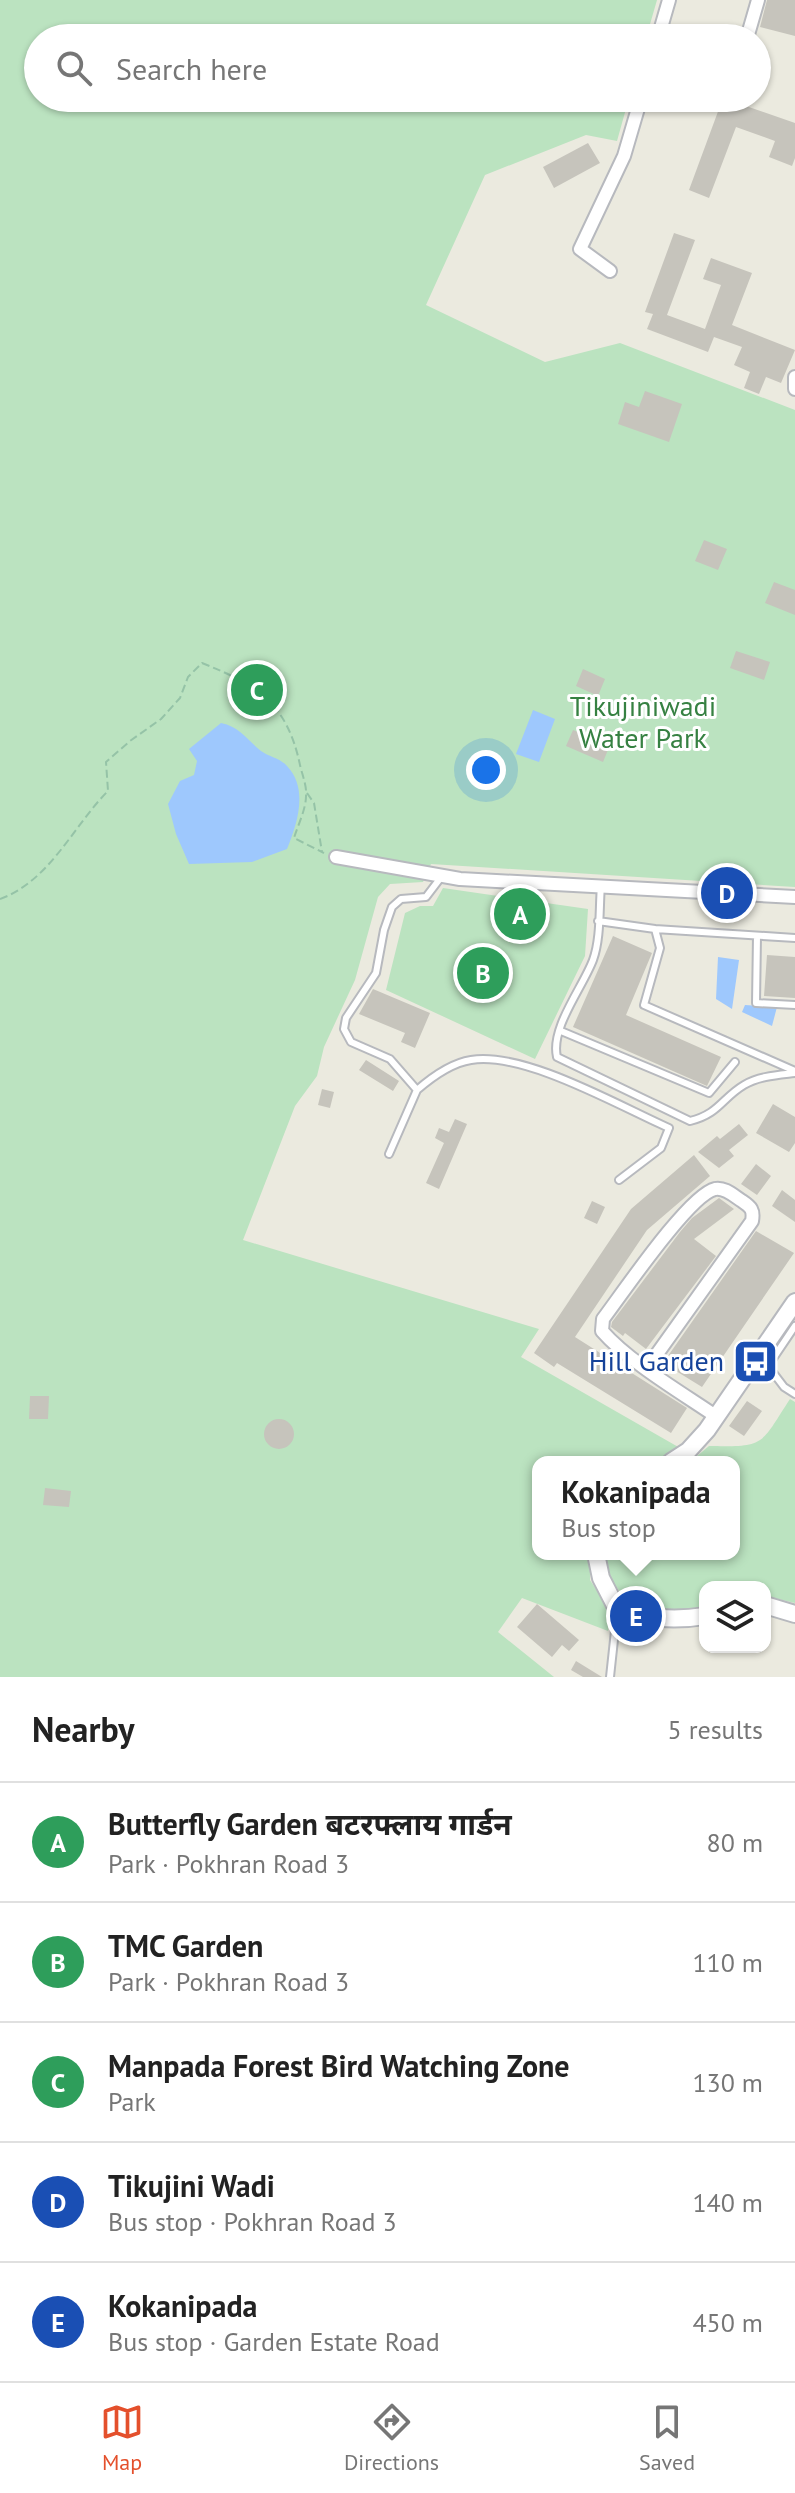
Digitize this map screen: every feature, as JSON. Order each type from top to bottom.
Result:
[{"type":"street","points":[[662,24],[669,0]]},
{"type":"street","points":[[751,24],[758,0]]},
{"type":"street","points":[[610,271],[580,249],[624,156],[637,112]]},
{"type":"street","points":[[795,377],[795,389]]},
{"type":"street","points":[[336,857],[460,879],[795,897]]},
{"type":"street","points":[[647,1368],[752,1221],[754,1214],[750,1206],[725,1190],[708,1192],[676,1221],[603,1319],[602,1331],[647,1368],[717,1417]]},
{"type":"street","points":[[680,1456],[717,1417],[795,1302]]},
{"type":"street","points":[[598,1560],[604,1586],[617,1609],[636,1616],[669,1619],[699,1616]]},
{"type":"street","points":[[771,1607],[795,1614]]},
{"type":"lane","points":[[417,1090],[390,1059],[351,1042],[344,1029],[346,1018],[376,973],[392,907],[401,899],[426,897],[442,876]]},
{"type":"lane","points":[[601,886],[594,958],[555,1047],[557,1057],[690,1121],[705,1118],[740,1087],[755,1080],[795,1072]]},
{"type":"lane","points":[[598,921],[655,929],[795,938]]},
{"type":"lane","points":[[655,929],[660,948],[644,1005],[795,1072]]},
{"type":"lane","points":[[757,936],[756,1003],[795,1005]]},
{"type":"lane","points":[[561,1031],[709,1093],[735,1062]]},
{"type":"lane","points":[[389,1154],[417,1090],[435,1075],[469,1060],[496,1059],[528,1065],[669,1128],[661,1148],[619,1180]]},
{"type":"lane","points":[[795,1326],[768,1366],[784,1387],[795,1394]]},
{"type":"lane","points":[[610,1677],[617,1609]]},
{"type":"path","points":[[0,899],[18,892],[58,855],[108,791],[106,762],[161,719],[180,698],[188,677],[202,663],[242,679],[267,698],[294,737],[306,796],[294,838],[322,853],[314,803],[305,788]]},
{"type":"green space","name":"Tikujiniwadi Water Park","points":[[0,0],[657,0],[650,24],[24,24],[24,112],[625,112],[617,141],[586,135],[485,175],[426,305],[545,362],[620,343],[795,410],[795,887],[431,864],[423,882],[390,884],[378,897],[355,980],[324,1047],[317,1076],[295,1106],[243,1240],[539,1329],[521,1357],[680,1448],[666,1456],[532,1456],[532,1560],[591,1560],[590,1580],[611,1612],[608,1631],[522,1598],[498,1632],[554,1677],[0,1677]]},
{"type":"green space","points":[[443,888],[588,909],[585,956],[535,1059],[386,990],[405,913],[420,906],[433,906]]},
{"type":"green space","points":[[790,1399],[795,1402],[795,1603],[771,1597],[771,1581],[699,1581],[699,1608],[687,1610],[654,1609],[627,1598],[617,1588],[606,1560],[740,1560],[740,1456],[697,1456],[709,1446],[752,1444],[766,1434]]},
{"type":"water","points":[[533,710],[555,719],[539,762],[516,754]]},
{"type":"water","points":[[221,723],[238,730],[261,751],[287,766],[298,785],[297,818],[287,849],[252,862],[189,864],[168,804],[180,781],[194,775],[197,761],[189,749]]},
{"type":"water","points":[[718,957],[739,960],[732,1009],[716,999]]},
{"type":"water","points":[[745,1005],[777,1007],[772,1026],[742,1012]]},
{"type":"building","points":[[767,0],[795,0],[795,36],[771,30],[771,24],[761,24]]},
{"type":"building","points":[[718,112],[763,112],[795,123],[795,158],[792,166],[769,157],[775,141],[736,127],[709,198],[689,190]]},
{"type":"building","points":[[588,143],[600,163],[554,188],[543,167]]},
{"type":"building","points":[[674,233],[695,240],[667,315],[705,329],[721,285],[703,279],[711,258],[752,273],[732,325],[795,350],[781,383],[766,377],[759,394],[744,388],[750,372],[734,365],[742,347],[714,337],[708,352],[647,329],[653,314],[645,312]]},
{"type":"building","points":[[645,391],[682,404],[669,442],[618,424],[625,402],[639,407]]},
{"type":"building","points":[[704,540],[727,549],[718,570],[695,561]]},
{"type":"building","points":[[774,582],[795,590],[795,615],[765,603]]},
{"type":"building","points":[[736,651],[770,662],[764,680],[730,668]]},
{"type":"building","points":[[583,669],[605,679],[598,696],[576,686]]},
{"type":"building","points":[[573,730],[610,745],[603,762],[566,746]]},
{"type":"building","points":[[613,936],[652,953],[626,1015],[721,1057],[707,1086],[573,1027]]},
{"type":"building","points":[[767,955],[795,957],[795,998],[764,996]]},
{"type":"building","points":[[373,989],[430,1013],[415,1048],[401,1042],[405,1033],[359,1014]]},
{"type":"building","points":[[366,1060],[399,1081],[393,1091],[359,1070]]},
{"type":"building","points":[[322,1089],[334,1092],[330,1108],[318,1105]]},
{"type":"building","points":[[773,1104],[795,1117],[795,1143],[789,1152],[756,1133]]},
{"type":"building","points":[[455,1119],[467,1124],[439,1189],[426,1183],[444,1143],[435,1138],[439,1128],[449,1132]]},
{"type":"building","points":[[739,1124],[748,1135],[729,1150],[734,1156],[719,1168],[698,1152],[717,1136],[720,1139]]},
{"type":"building","points":[[694,1155],[710,1176],[647,1230],[575,1337],[687,1408],[671,1433],[557,1363],[554,1367],[534,1353],[631,1209]]},
{"type":"building","points":[[756,1164],[771,1176],[757,1195],[741,1184]]},
{"type":"building","points":[[782,1190],[795,1200],[795,1222],[772,1206]]},
{"type":"building","points":[[719,1198],[734,1209],[694,1239],[716,1256],[646,1349],[611,1327],[680,1232],[692,1218]]},
{"type":"building","points":[[592,1201],[605,1207],[597,1224],[584,1218]]},
{"type":"building","points":[[756,1231],[794,1253],[702,1387],[663,1363]]},
{"type":"building","points":[[30,1396],[49,1396],[48,1419],[29,1419]]},
{"type":"building","points":[[747,1401],[762,1411],[744,1436],[729,1426]]},
{"type":"building","points":[[279,1419],[285,1420],[293,1428],[293,1440],[285,1448],[279,1449],[273,1448],[265,1440],[264,1434],[265,1428],[273,1420]]},
{"type":"building","points":[[45,1488],[71,1491],[69,1507],[43,1505]]},
{"type":"building","points":[[537,1604],[579,1640],[569,1651],[562,1645],[552,1657],[517,1627]]},
{"type":"building","points":[[576,1661],[602,1677],[583,1677],[571,1670]]},
{"type":"place","name":"Manpada Forest Bird Watching Zone","points":[[257,690]]},
{"type":"place","name":"Tikujini Wadi","points":[[727,893]]},
{"type":"place","name":"Butterfly Garden बटरफ्लाय गार्डन","points":[[520,914]]},
{"type":"place","name":"TMC Garden","points":[[483,973]]},
{"type":"place","name":"Hill Garden","points":[[755,1361]]},
{"type":"place","name":"Kokanipada","points":[[636,1616]]}]
